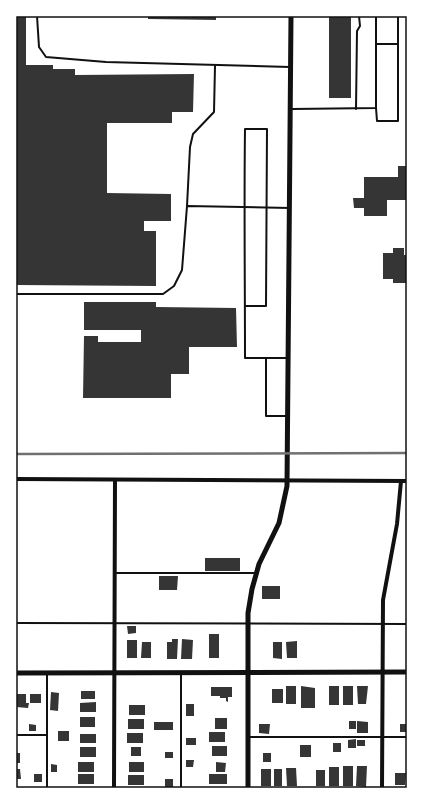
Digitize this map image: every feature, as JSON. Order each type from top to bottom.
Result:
[{"type":"street","points":[[248,788],[248,623],[252,589],[257,573],[279,524],[286,495],[287,480],[289,416],[291,16]]},
{"type":"street","points":[[16,479],[407,481]]},
{"type":"street","points":[[114,788],[115,480]]},
{"type":"street","points":[[382,788],[382,624],[384,588],[397,524],[401,480]]},
{"type":"street","points":[[16,673],[407,672]]},
{"type":"lane","points":[[37,16],[39,47],[46,57],[106,62],[291,68]]},
{"type":"lane","points":[[356,109],[357,31],[360,26],[360,16]]},
{"type":"lane","points":[[376,16],[377,121],[398,121],[398,16]]},
{"type":"lane","points":[[376,44],[398,44]]},
{"type":"lane","points":[[16,294],[163,294],[174,286],[182,270],[190,147],[193,134],[214,112],[215,66]]},
{"type":"lane","points":[[291,109],[376,108]]},
{"type":"lane","points":[[245,306],[266,306],[267,129],[245,129],[244,208],[245,358],[289,358]]},
{"type":"lane","points":[[187,206],[290,208]]},
{"type":"lane","points":[[266,358],[266,416],[289,416]]},
{"type":"lane","points":[[114,573],[257,573]]},
{"type":"lane","points":[[16,623],[114,622],[407,624]]},
{"type":"lane","points":[[47,673],[47,788]]},
{"type":"lane","points":[[181,673],[181,788]]},
{"type":"lane","points":[[16,735],[46,735]]},
{"type":"lane","points":[[248,737],[407,737]]},
{"type":"building","points":[[16,16],[26,16],[26,65],[53,65],[53,69],[75,69],[75,75],[194,74],[193,112],[172,112],[172,123],[107,123],[107,193],[171,194],[171,221],[144,221],[144,231],[156,231],[156,286],[16,285]]},
{"type":"building","points":[[148,16],[216,16],[216,20],[148,19]]},
{"type":"building","points":[[329,16],[351,16],[351,98],[329,98]]},
{"type":"building","points":[[398,166],[407,166],[407,200],[387,200],[387,216],[364,216],[364,208],[354,208],[353,198],[364,198],[364,177],[398,177]]},
{"type":"building","points":[[393,248],[404,248],[404,255],[407,255],[407,283],[393,283],[393,279],[383,279],[383,253],[393,253]]},
{"type":"building","points":[[84,302],[156,302],[156,307],[236,308],[237,347],[189,347],[189,374],[171,374],[171,398],[83,398],[84,336],[98,336],[98,342],[141,342],[141,330],[84,330]]},
{"type":"building","points":[[205,558],[240,558],[240,571],[205,571]]},
{"type":"building","points":[[159,576],[178,576],[177,590],[159,590]]},
{"type":"building","points":[[262,586],[280,586],[280,599],[262,599]]},
{"type":"building","points":[[127,626],[136,626],[136,633],[128,634]]},
{"type":"building","points":[[209,634],[219,634],[219,658],[209,658]]},
{"type":"building","points":[[172,639],[178,639],[177,659],[167,659],[167,642],[172,642]]},
{"type":"building","points":[[182,639],[193,640],[192,659],[181,659]]},
{"type":"building","points":[[127,640],[137,640],[137,658],[127,658]]},
{"type":"building","points":[[297,641],[297,658],[287,658],[286,642]]},
{"type":"building","points":[[142,642],[151,642],[151,658],[141,658]]},
{"type":"building","points":[[273,642],[282,642],[282,659],[273,658]]},
{"type":"building","points":[[286,686],[296,686],[296,704],[286,704]]},
{"type":"building","points":[[301,686],[315,688],[315,708],[301,708]]},
{"type":"building","points":[[329,686],[339,686],[339,705],[329,705]]},
{"type":"building","points":[[343,686],[353,686],[353,705],[343,705]]},
{"type":"building","points":[[357,686],[368,686],[366,704],[358,704]]},
{"type":"building","points":[[211,687],[232,687],[232,697],[228,697],[228,702],[226,701],[226,698],[211,696]]},
{"type":"building","points":[[272,689],[283,689],[283,703],[272,703]]},
{"type":"building","points":[[81,691],[95,691],[95,699],[81,699]]},
{"type":"building","points":[[51,692],[59,693],[58,711],[50,710]]},
{"type":"building","points":[[16,694],[26,694],[26,703],[29,703],[28,708],[16,707]]},
{"type":"building","points":[[30,694],[41,694],[41,703],[30,703]]},
{"type":"building","points":[[96,702],[96,712],[80,712],[80,703]]},
{"type":"building","points":[[186,704],[194,704],[194,716],[186,716]]},
{"type":"building","points":[[129,705],[145,705],[145,715],[129,715]]},
{"type":"building","points":[[80,717],[95,717],[95,727],[80,727]]},
{"type":"building","points":[[215,718],[227,718],[227,729],[215,729]]},
{"type":"building","points":[[128,719],[144,719],[144,729],[128,729]]},
{"type":"building","points":[[349,721],[356,721],[356,729],[349,729]]},
{"type":"building","points":[[357,721],[368,722],[368,733],[357,733]]},
{"type":"building","points":[[154,722],[173,722],[173,730],[154,730]]},
{"type":"building","points":[[29,724],[36,725],[36,731],[29,731]]},
{"type":"building","points":[[259,724],[270,724],[269,734],[259,733]]},
{"type":"building","points":[[400,724],[407,724],[407,732],[400,732]]},
{"type":"building","points":[[58,731],[69,731],[69,741],[58,741]]},
{"type":"building","points":[[209,732],[225,732],[225,742],[209,742]]},
{"type":"building","points":[[127,733],[143,733],[143,743],[127,743]]},
{"type":"building","points":[[80,734],[96,734],[96,743],[80,743]]},
{"type":"building","points":[[186,738],[196,738],[196,745],[186,745]]},
{"type":"building","points":[[356,739],[356,748],[348,748],[348,740]]},
{"type":"building","points":[[357,740],[365,740],[365,746],[357,746]]},
{"type":"building","points":[[333,743],[341,743],[341,752],[333,752]]},
{"type":"building","points":[[300,745],[311,745],[311,757],[300,757]]},
{"type":"building","points":[[212,746],[227,746],[227,756],[212,756]]},
{"type":"building","points":[[80,747],[96,747],[96,757],[80,757]]},
{"type":"building","points":[[131,747],[141,747],[141,756],[131,756]]},
{"type":"building","points":[[165,752],[173,752],[173,758],[165,758]]},
{"type":"building","points":[[16,753],[20,753],[20,763],[16,763]]},
{"type":"building","points":[[263,753],[271,753],[271,762],[263,762]]},
{"type":"building","points":[[186,760],[194,760],[193,767],[186,767]]},
{"type":"building","points":[[78,762],[94,762],[94,772],[78,772]]},
{"type":"building","points":[[129,762],[144,762],[144,772],[129,772]]},
{"type":"building","points":[[216,762],[226,763],[225,772],[216,772]]},
{"type":"building","points":[[51,764],[57,765],[57,772],[51,772]]},
{"type":"building","points":[[343,766],[353,766],[353,786],[343,786]]},
{"type":"building","points":[[357,766],[367,766],[366,787],[356,786]]},
{"type":"building","points":[[329,767],[339,767],[339,786],[329,786]]},
{"type":"building","points":[[286,768],[296,768],[297,786],[287,786]]},
{"type":"building","points":[[16,769],[20,769],[21,779],[16,779]]},
{"type":"building","points":[[261,769],[271,769],[271,786],[261,786]]},
{"type":"building","points":[[274,769],[282,769],[282,786],[274,786]]},
{"type":"building","points":[[316,770],[325,770],[325,786],[316,786]]},
{"type":"building","points":[[395,773],[406,773],[405,785],[395,785]]},
{"type":"building","points":[[34,774],[42,774],[42,782],[34,782]]},
{"type":"building","points":[[78,774],[94,774],[94,784],[78,784]]},
{"type":"building","points":[[209,774],[227,774],[227,784],[209,784]]},
{"type":"building","points":[[128,775],[144,775],[144,785],[128,785]]},
{"type":"building","points":[[165,779],[173,779],[173,787],[165,787]]},
{"type":"railway","points":[[16,454],[407,453]]}]
